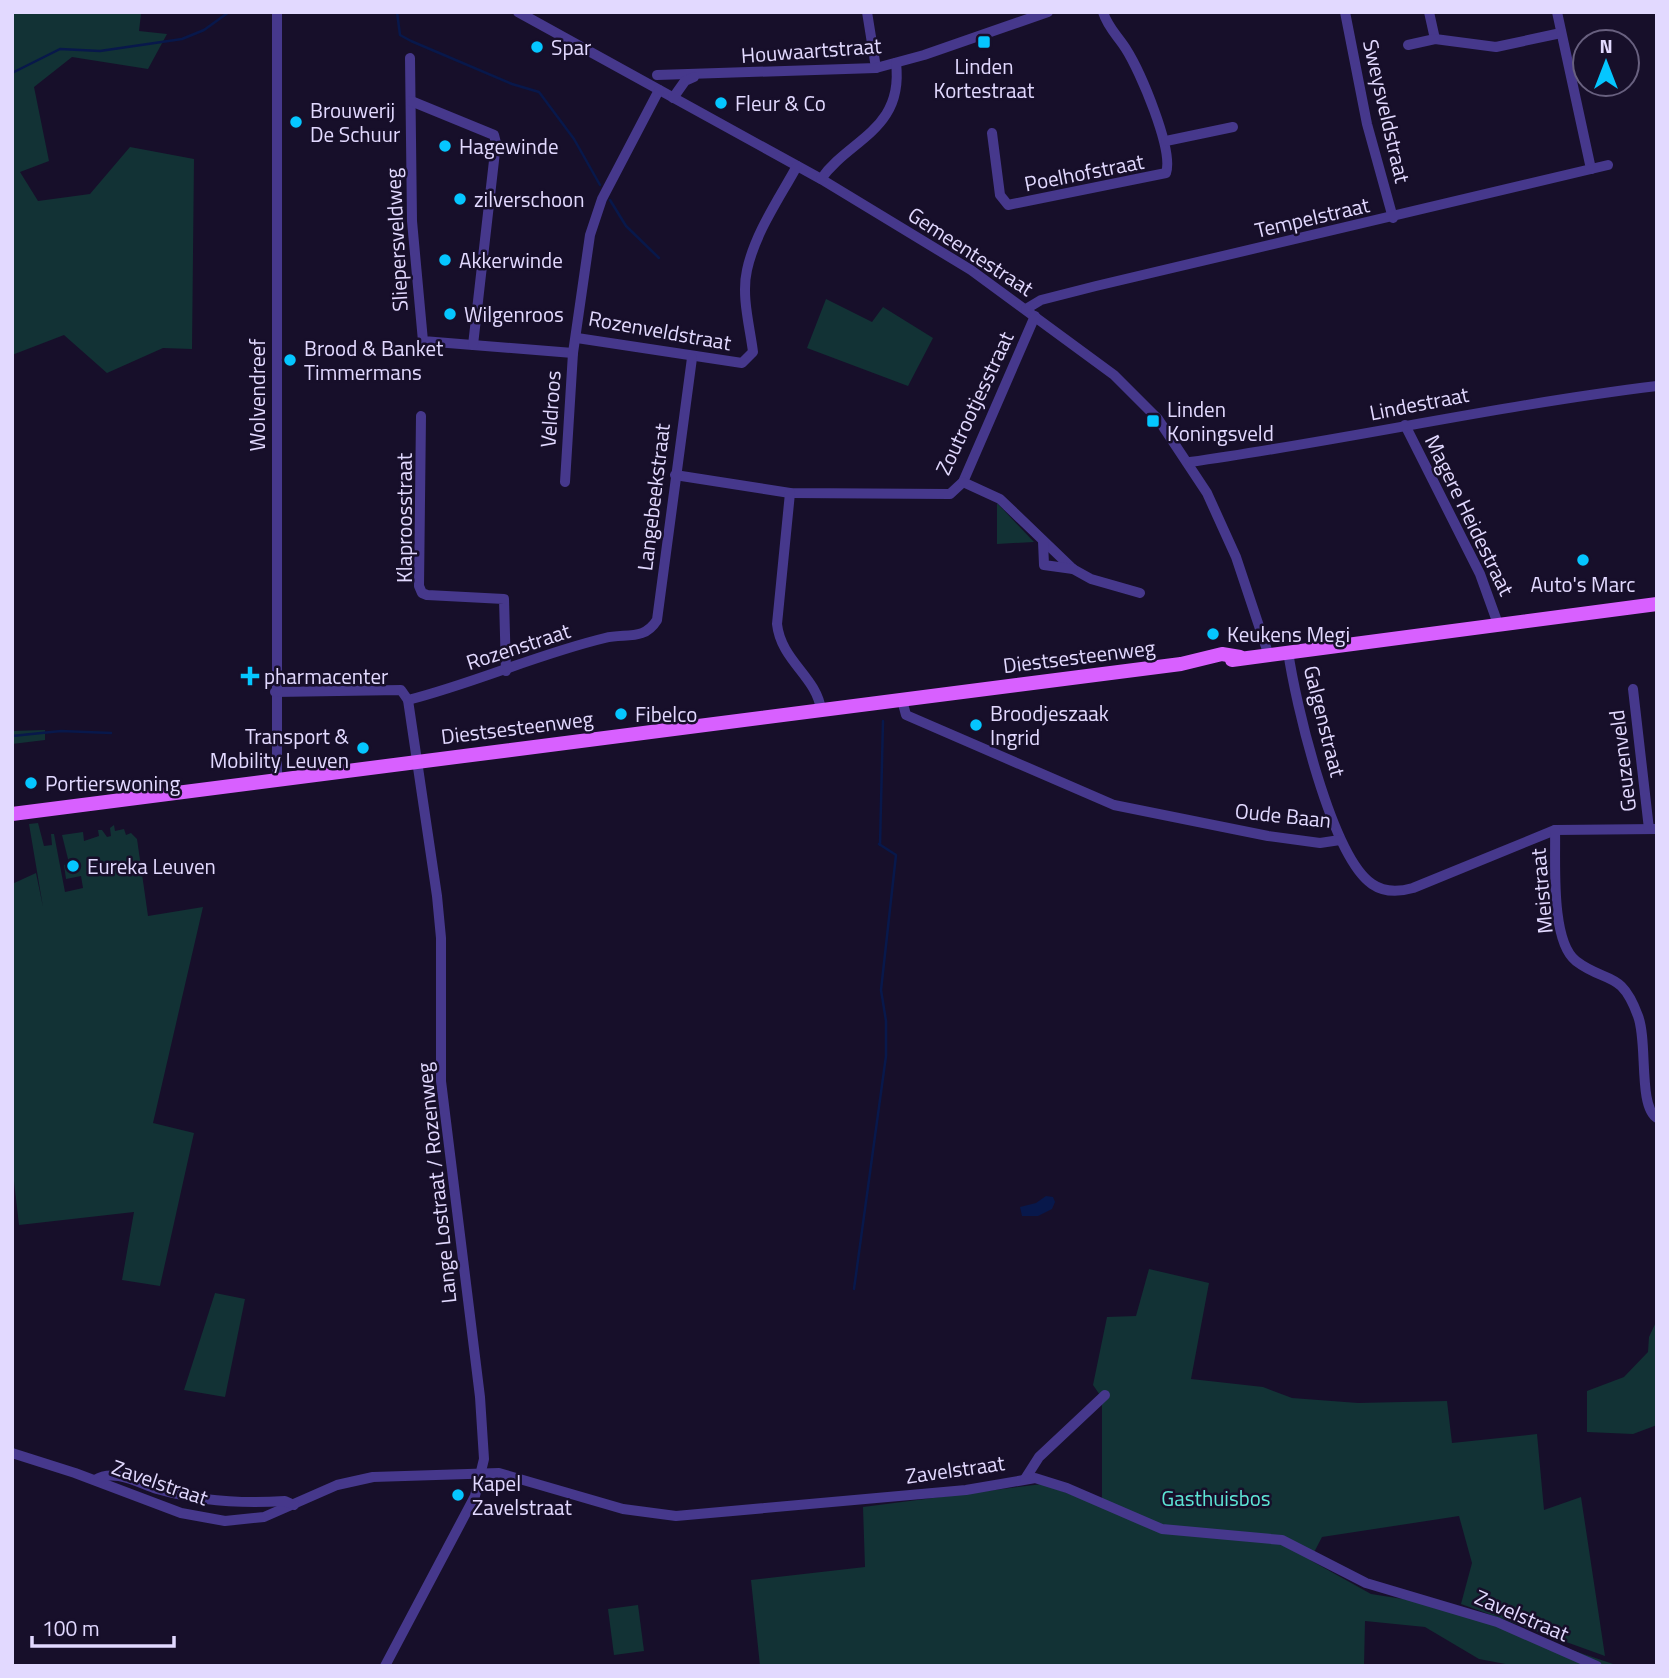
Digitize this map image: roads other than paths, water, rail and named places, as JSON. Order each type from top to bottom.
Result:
[{"type":"main road","name":"Diestsesteenweg","points":[[12,814],[1193,663],[1222,654],[1240,657],[1657,604]]},
{"type":"street","name":"Wolvendreef","points":[[277,12],[277,779]]},
{"type":"street","points":[[867,12],[876,68]]},
{"type":"street","name":"Houwaartstraat","points":[[657,75],[694,77],[876,68],[1048,12]]},
{"type":"street","name":"Poelhofstraat","points":[[992,133],[1000,195],[1009,205],[1161,177],[1169,165],[1166,141],[1126,49],[1109,28],[1103,12]]},
{"type":"street","name":"Sweysveldstraat","points":[[1345,12],[1367,124],[1393,218]]},
{"type":"street","points":[[1429,12],[1435,38]]},
{"type":"street","points":[[1557,12],[1591,169]]},
{"type":"street","name":"Gemeentestraat","points":[[526,14],[821,179],[971,270],[1031,312],[1136,394],[1190,462],[1228,536],[1254,604],[1268,653]]},
{"type":"street","points":[[1408,45],[1435,38],[1496,47],[1561,33]]},
{"type":"street","name":"Sliepersveldweg","points":[[410,58],[412,221],[423,341],[473,345]]},
{"type":"street","points":[[821,179],[880,124],[894,87],[896,63]]},
{"type":"street","points":[[673,98],[685,81],[694,77]]},
{"type":"street","name":"Rozenveldstraat","points":[[659,90],[602,199],[590,235],[577,338],[692,358],[742,363],[753,352],[745,291],[746,271],[758,237],[797,166]]},
{"type":"street","points":[[411,101],[494,135],[496,143],[473,345],[573,353]]},
{"type":"street","name":"Poelhofstraat","points":[[1166,141],[1233,127]]},
{"type":"street","name":"Tempelstraat","points":[[1031,312],[1041,300],[1608,165]]},
{"type":"street","name":"Zoutrootjesstraat","points":[[676,475],[790,493],[950,494],[963,482],[1031,312]]},
{"type":"street","name":"Veldroos","points":[[565,482],[573,353],[577,338]]},
{"type":"street","name":"Langebeekstraat","points":[[641,635],[651,629],[657,620],[692,358]]},
{"type":"street","name":"Lindestraat","points":[[1190,462],[1558,398],[1657,386]]},
{"type":"street","name":"Klaproosstraat","points":[[421,416],[419,586],[422,593],[428,594],[503,599],[506,671]]},
{"type":"street","name":"Magere Heidestraat","points":[[1405,425],[1480,574],[1498,624]]},
{"type":"street","points":[[963,482],[1000,499],[1073,569],[1091,579],[1140,593]]},
{"type":"street","points":[[790,493],[777,624],[779,641],[819,698],[821,710]]},
{"type":"street","points":[[1043,541],[1044,565],[1073,569]]},
{"type":"street","name":"Rozenstraat","points":[[408,700],[605,638],[641,635]]},
{"type":"street","name":"Galgenstraat","points":[[1289,651],[1332,823],[1340,840]]},
{"type":"street","points":[[275,692],[401,690],[408,700],[418,761]]},
{"type":"street","name":"Geuzenveld","points":[[1633,690],[1653,829]]},
{"type":"street","name":"Oude Baan","points":[[901,700],[906,715],[1114,805],[1268,836],[1320,843],[1340,840],[1370,883],[1388,891],[1401,891],[1555,830],[1653,829]]},
{"type":"street","name":"Lange Lostraat / Rozenweg","points":[[418,761],[439,921],[441,1081],[481,1397],[482,1475]]},
{"type":"street","name":"Meistraat","points":[[1555,830],[1558,907],[1567,948],[1577,962],[1607,975],[1620,984],[1629,996],[1645,1041],[1646,1104],[1651,1114],[1657,1118]]},
{"type":"street","points":[[1025,1479],[1039,1457],[1105,1395]]},
{"type":"street","name":"Zavelstraat","points":[[12,1453],[200,1519],[250,1520],[361,1478],[506,1475],[623,1509],[676,1516],[966,1489],[1025,1479],[1050,1482],[1161,1529],[1282,1540],[1367,1583],[1497,1622],[1597,1666]]},
{"type":"street","name":"Zavelstraat","points":[[95,1480],[106,1475],[115,1475],[158,1489],[215,1501],[285,1501],[294,1505]]},
{"type":"street","points":[[386,1666],[475,1496],[482,1475]]},
{"type":"waterway","points":[[12,73],[60,49],[100,51],[182,39],[204,30],[229,12]]},
{"type":"waterway","points":[[397,12],[400,35],[512,84],[539,92],[574,139],[600,185]]},
{"type":"waterway","points":[[610,200],[626,226],[659,258]]},
{"type":"waterway","points":[[880,845],[883,721]]},
{"type":"waterway","points":[[12,736],[61,731],[111,733]]},
{"type":"waterway","points":[[854,1289],[886,1056],[886,1021],[881,990],[896,855],[879,844]]},
{"type":"place","name":"Linden Kortestraat","points":[[984,42]]},
{"type":"place","name":"Spar","points":[[537,47]]},
{"type":"place","name":"Fleur & Co","points":[[721,103]]},
{"type":"place","name":"Brouwerij De Schuur","points":[[296,122]]},
{"type":"place","name":"Hagewinde","points":[[445,146]]},
{"type":"place","name":"zilverschoon","points":[[460,199]]},
{"type":"place","name":"Akkerwinde","points":[[445,260]]},
{"type":"place","name":"Wilgenroos","points":[[450,314]]},
{"type":"place","name":"Brood & Banket Timmermans","points":[[290,360]]},
{"type":"place","name":"Linden Koningsveld","points":[[1153,421]]},
{"type":"place","name":"Auto's Marc","points":[[1583,560]]},
{"type":"place","name":"Keukens Megi","points":[[1213,634]]},
{"type":"place","name":"pharmacenter","points":[[250,676]]},
{"type":"place","name":"Fibelco","points":[[621,714]]},
{"type":"place","name":"Broodjeszaak Ingrid","points":[[976,725]]},
{"type":"place","name":"Transport & Mobility Leuven","points":[[363,748]]},
{"type":"place","name":"Portierswoning","points":[[31,783]]},
{"type":"place","name":"Eureka Leuven","points":[[73,866]]},
{"type":"place","name":"Kapel Zavelstraat","points":[[458,1495]]},
{"type":"park label","name":"Gasthuisbos","points":[[1216,1498]]}]
